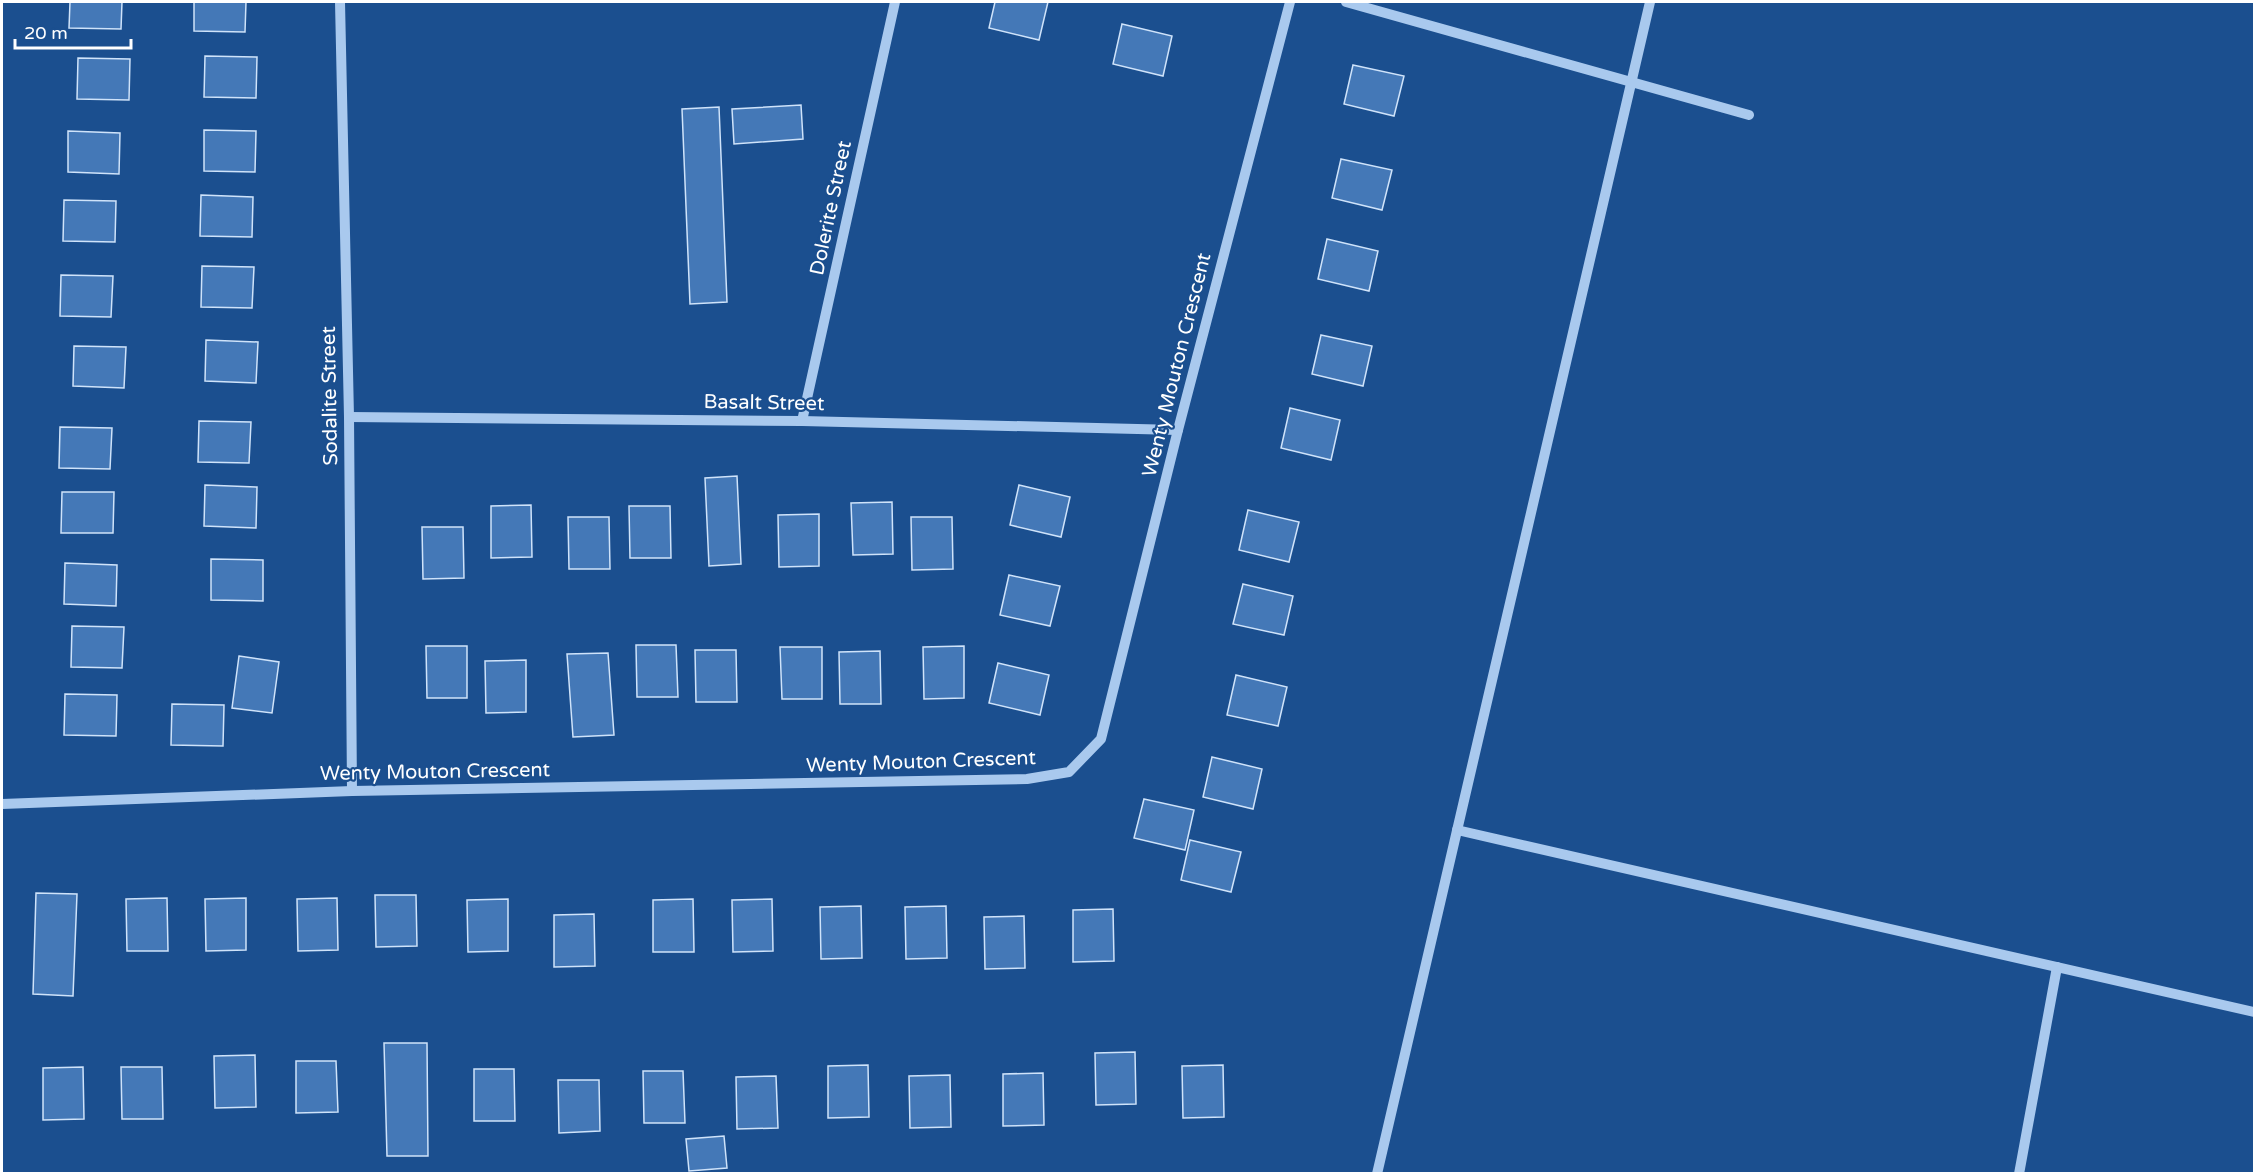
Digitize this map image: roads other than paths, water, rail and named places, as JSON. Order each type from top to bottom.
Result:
[{"type":"street","name":"Sodalite Street","points":[[340,2],[349,417],[352,791]]},
{"type":"street","name":"Dolerite Street","points":[[802,421],[895,2]]},
{"type":"street","name":"Wenty Mouton Crescent","points":[[2,804],[352,791],[1027,780],[1069,772],[1101,739],[1178,430],[1290,2]]},
{"type":"street","points":[[1346,2],[1749,115]]},
{"type":"street","points":[[1377,1173],[1650,2]]},
{"type":"street","name":"Basalt Street","points":[[349,417],[802,421],[1178,430]]},
{"type":"street","points":[[1456,830],[2254,1012]]},
{"type":"street","points":[[2019,1173],[2057,967]]}]
